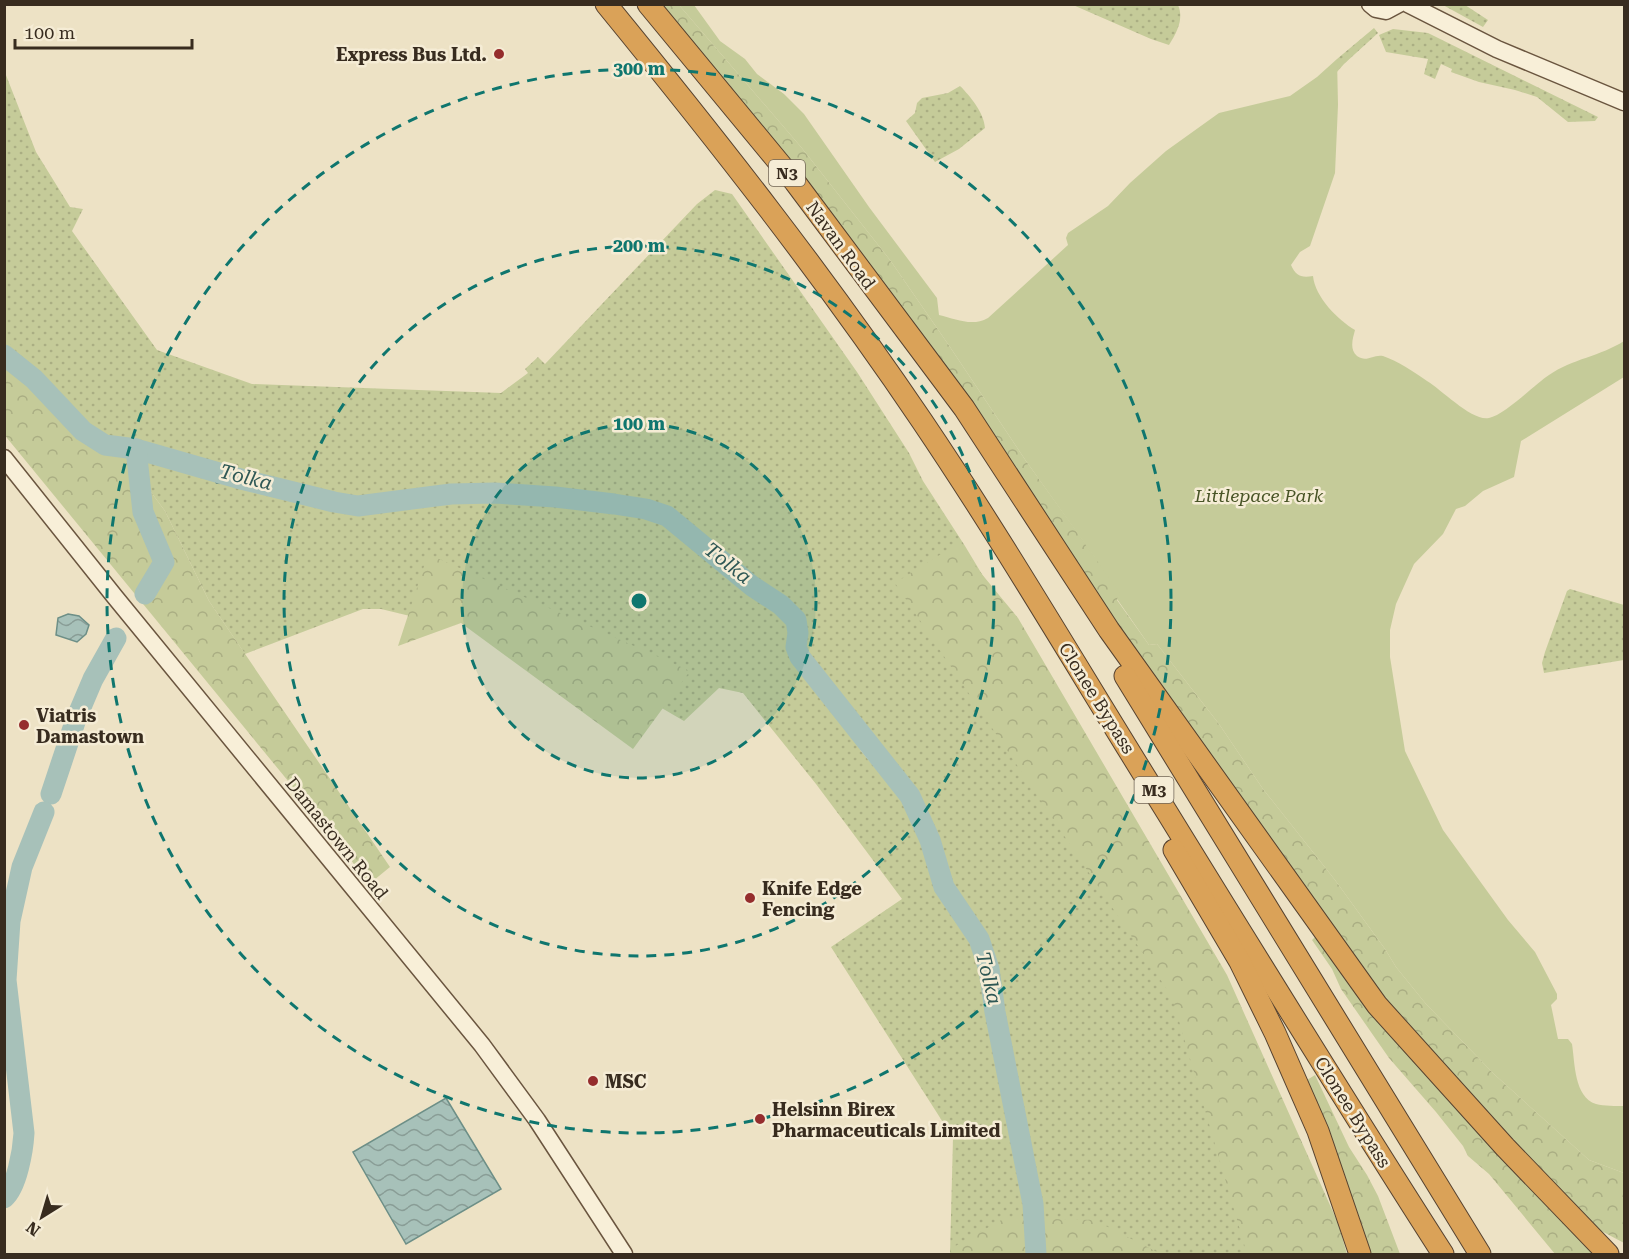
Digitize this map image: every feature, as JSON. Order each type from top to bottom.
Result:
[{"type":"highway","name":"Navan Road","points":[[606,4],[727,154],[795,242],[858,330]]},
{"type":"highway","name":"Navan Road","points":[[648,4],[795,182],[918,349]]},
{"type":"highway","points":[[858,330],[985,528],[1239,962],[1275,1033],[1318,1131],[1360,1254]]},
{"type":"highway","name":"Clonee Bypass","points":[[858,330],[994,530],[1372,1143],[1443,1254]]},
{"type":"highway","points":[[918,349],[964,408],[1109,630],[1377,1005],[1505,1146],[1608,1254]]},
{"type":"highway","name":"Clonee Bypass","points":[[918,349],[1044,544],[1480,1254]]},
{"type":"street","points":[[1370,4],[1376,9],[1386,11],[1399,4]]},
{"type":"street","points":[[1408,4],[1497,49],[1624,102]]},
{"type":"street","name":"Damastown Road","points":[[4,458],[101,581],[482,1045],[537,1120],[624,1254]]},
{"type":"green space","points":[[660,5],[679,5],[801,147],[890,260],[1026,461],[1121,593],[1117,600],[1149,645],[1157,644],[1219,724],[1263,789],[1335,880],[1396,967],[1426,1004],[1495,1075],[1589,1160],[1624,1173],[1624,1243],[1592,1226],[1379,996],[1137,659],[962,401],[955,378],[926,348]]},
{"type":"green space","name":"Littlepace Park","points":[[679,5],[694,5],[720,41],[745,59],[757,74],[784,94],[804,114],[869,207],[937,298],[939,315],[970,322],[988,318],[1068,245],[1066,238],[1068,233],[1108,206],[1166,151],[1219,113],[1290,96],[1337,59],[1338,105],[1335,173],[1310,246],[1300,252],[1291,265],[1299,275],[1313,276],[1318,292],[1328,307],[1355,330],[1352,347],[1357,356],[1367,359],[1383,356],[1394,361],[1411,370],[1466,410],[1482,418],[1489,418],[1496,416],[1558,370],[1624,341],[1624,377],[1521,441],[1514,477],[1483,491],[1465,506],[1456,509],[1443,534],[1414,564],[1396,604],[1390,630],[1390,657],[1405,751],[1443,830],[1508,920],[1535,952],[1557,994],[1557,999],[1551,1005],[1558,1039],[1568,1039],[1572,1044],[1575,1069],[1583,1094],[1596,1104],[1624,1106],[1624,1173],[1589,1160],[1495,1075],[1426,1004],[1396,967],[1335,880],[1263,789],[1219,724],[1157,644],[1149,645],[1117,599],[1120,593],[1026,461],[890,260],[801,147]]},
{"type":"green space","points":[[1073,5],[1178,5],[1180,20],[1169,45]]},
{"type":"green space","points":[[1443,5],[1465,5],[1488,20],[1483,27]]},
{"type":"green space","points":[[1374,28],[1378,33],[1336,73],[1337,59]]},
{"type":"green space","points":[[1393,29],[1428,33],[1598,117],[1595,121],[1568,122],[1537,97],[1479,82],[1451,72],[1452,69],[1441,64],[1435,79],[1424,74],[1428,59],[1386,52],[1379,35]]},
{"type":"green space","points":[[4,70],[36,152],[70,207],[83,209],[72,231],[157,350],[252,384],[501,393],[528,373],[525,369],[538,357],[545,364],[697,204],[715,190],[732,194],[857,372],[909,453],[923,481],[965,546],[1088,751],[1312,1254],[1079,1254],[1047,1234],[992,961],[984,941],[950,891],[922,804],[810,665],[801,647],[801,629],[794,613],[771,593],[740,573],[675,514],[650,506],[583,494],[468,490],[424,491],[381,500],[356,502],[100,439],[84,428],[32,374],[5,351]]},
{"type":"green space","points":[[960,86],[980,111],[985,128],[959,149],[935,162],[906,121],[915,113],[917,103],[922,98],[948,93]]},
{"type":"green space","points":[[5,337],[85,442],[131,455],[142,480],[165,511],[209,601],[390,867],[368,885],[343,848],[7,438],[4,433]]},
{"type":"green space","points":[[131,455],[150,463],[213,480],[310,504],[364,513],[432,501],[553,503],[649,515],[669,522],[739,587],[776,605],[785,614],[790,625],[788,642],[803,672],[841,717],[861,751],[902,800],[920,835],[937,887],[970,933],[986,971],[1003,1096],[1015,1125],[1027,1229],[1027,1254],[950,1254],[953,1138],[831,947],[902,899],[816,784],[743,693],[719,688],[684,721],[524,628],[410,616],[381,609],[363,609],[245,654],[209,601],[165,511],[142,480]]},
{"type":"green space","points":[[957,544],[1018,618],[1227,975],[1338,1223],[1347,1254],[1247,1254],[1172,997],[895,583]]},
{"type":"green space","points":[[428,554],[690,671],[633,749],[461,623],[398,646]]},
{"type":"green space","points":[[1570,589],[1624,605],[1624,660],[1544,673],[1542,663],[1545,652],[1567,591]]},
{"type":"green space","points":[[1319,933],[1596,1254],[1555,1254],[1489,1174],[1468,1156],[1463,1146],[1436,1112],[1389,1058],[1341,989],[1332,969],[1312,940]]},
{"type":"green space","points":[[1315,1075],[1349,1147],[1378,1196],[1400,1254],[1367,1254],[1306,1093],[1307,1080]]},
{"type":"green space","points":[[1005,1218],[1094,1220],[1161,1254],[952,1254],[950,1249]]},
{"type":"water","points":[[68,614],[79,616],[89,625],[86,634],[77,642],[56,635],[58,618]]},
{"type":"water","points":[[446,1098],[501,1189],[406,1244],[353,1152]]},
{"type":"waterway","name":"Tolka","points":[[4,355],[34,379],[83,431],[105,445],[136,449],[237,478],[358,506],[451,494],[495,493],[555,497],[646,509],[667,516],[752,586],[781,605],[796,620],[798,633],[796,647],[800,657],[910,796],[930,840],[944,887],[979,939],[989,969],[995,1012],[1033,1204],[1036,1254]]},
{"type":"waterway","points":[[136,449],[143,512],[164,562],[145,594]]},
{"type":"waterway","points":[[217,482],[219,473]]},
{"type":"waterway","points":[[51,794],[76,719],[93,679],[116,638]]},
{"type":"waterway","points":[[4,1198],[9,1193],[16,1177],[24,1133],[6,980],[10,921],[22,867],[44,812]]},
{"type":"place","name":"Express Bus Ltd.","points":[[499,54]]},
{"type":"place","name":"Viatris Damastown","points":[[24,725]]},
{"type":"place","name":"Knife Edge Fencing","points":[[750,898]]},
{"type":"place","name":"MSC","points":[[593,1081]]},
{"type":"place","name":"Helsinn Birex Pharmaceuticals Limited","points":[[760,1119]]}]
